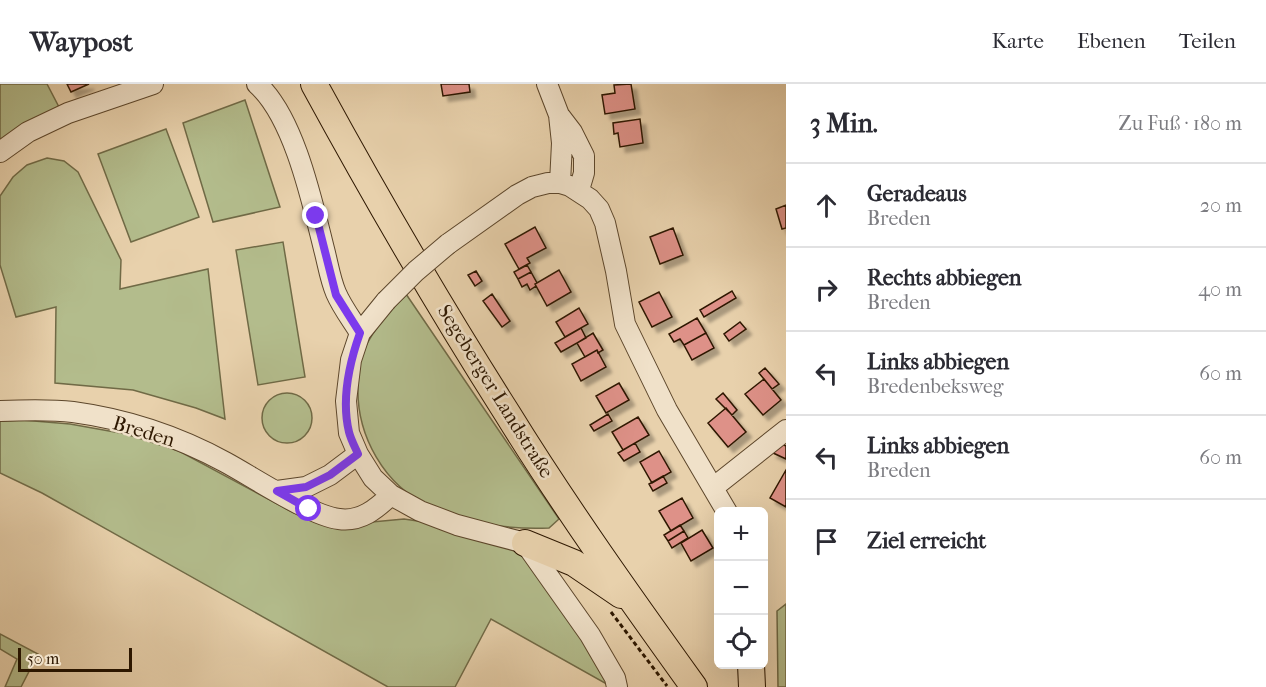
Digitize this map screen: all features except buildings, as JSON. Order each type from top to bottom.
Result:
[{"type":"main road","name":"Segeberger Landstraße","points":[[314,84],[368,182],[507,415],[636,606],[694,687]]},
{"type":"main road","points":[[525,543],[574,563],[636,606]]},
{"type":"main road","points":[[751,669],[752,687]]},
{"type":"street","points":[[0,152],[28,132],[68,113],[153,84]]},
{"type":"street","points":[[256,84],[276,108],[290,137],[306,179],[336,295],[360,333]]},
{"type":"street","points":[[547,84],[560,115],[584,156],[584,173],[579,190]]},
{"type":"street","points":[[560,115],[562,143],[560,183]]},
{"type":"street","points":[[617,687],[615,678],[590,635],[525,543],[457,525],[420,511],[391,495],[373,478],[358,454],[349,433],[346,400],[351,360],[360,333],[386,301],[416,271],[448,244],[517,195],[532,187],[548,183],[560,183],[579,190],[599,209],[605,223],[625,324],[667,410],[724,507]]},
{"type":"street","name":"Breden","points":[[0,411],[74,412],[129,424],[166,436],[222,460],[309,509],[338,519],[357,518],[375,510],[391,495]]},
{"type":"street","points":[[714,488],[786,430]]},
{"type":"street","points":[[277,491],[306,487],[330,475],[358,454]]},
{"type":"path","points":[[610,610],[667,687]]},
{"type":"green space","points":[[0,84],[47,84],[60,109],[0,154]]},
{"type":"green space","points":[[245,100],[280,207],[213,222],[183,123]]},
{"type":"green space","points":[[166,129],[199,217],[131,242],[98,154]]},
{"type":"green space","points":[[47,158],[64,161],[78,172],[121,260],[120,289],[208,269],[225,419],[133,390],[55,383],[56,307],[16,317],[0,265],[0,196],[13,177],[27,165]]},
{"type":"green space","points":[[283,242],[305,377],[258,385],[236,250]]},
{"type":"green space","points":[[406,294],[559,519],[549,528],[519,528],[489,524],[445,513],[414,498],[399,486],[376,457],[362,422],[358,365],[373,334]]},
{"type":"green space","points":[[282,393],[292,393],[305,400],[312,413],[312,423],[305,436],[292,443],[282,443],[273,439],[266,432],[262,423],[262,413],[266,404],[273,397]]},
{"type":"green space","points":[[22,420],[70,424],[126,434],[179,451],[294,513],[340,525],[404,519],[438,524],[520,552],[543,578],[612,687],[491,619],[455,687],[388,687],[42,493],[0,473],[0,421]]},
{"type":"green space","points":[[786,604],[786,687],[778,687],[777,611]]},
{"type":"green space","points":[[0,634],[38,654],[21,687],[5,687],[17,659],[0,649]]},
{"type":"route","points":[[309,509],[277,491],[306,487],[330,475],[358,454],[349,433],[346,400],[351,360],[360,333],[336,295],[316,216]]}]
